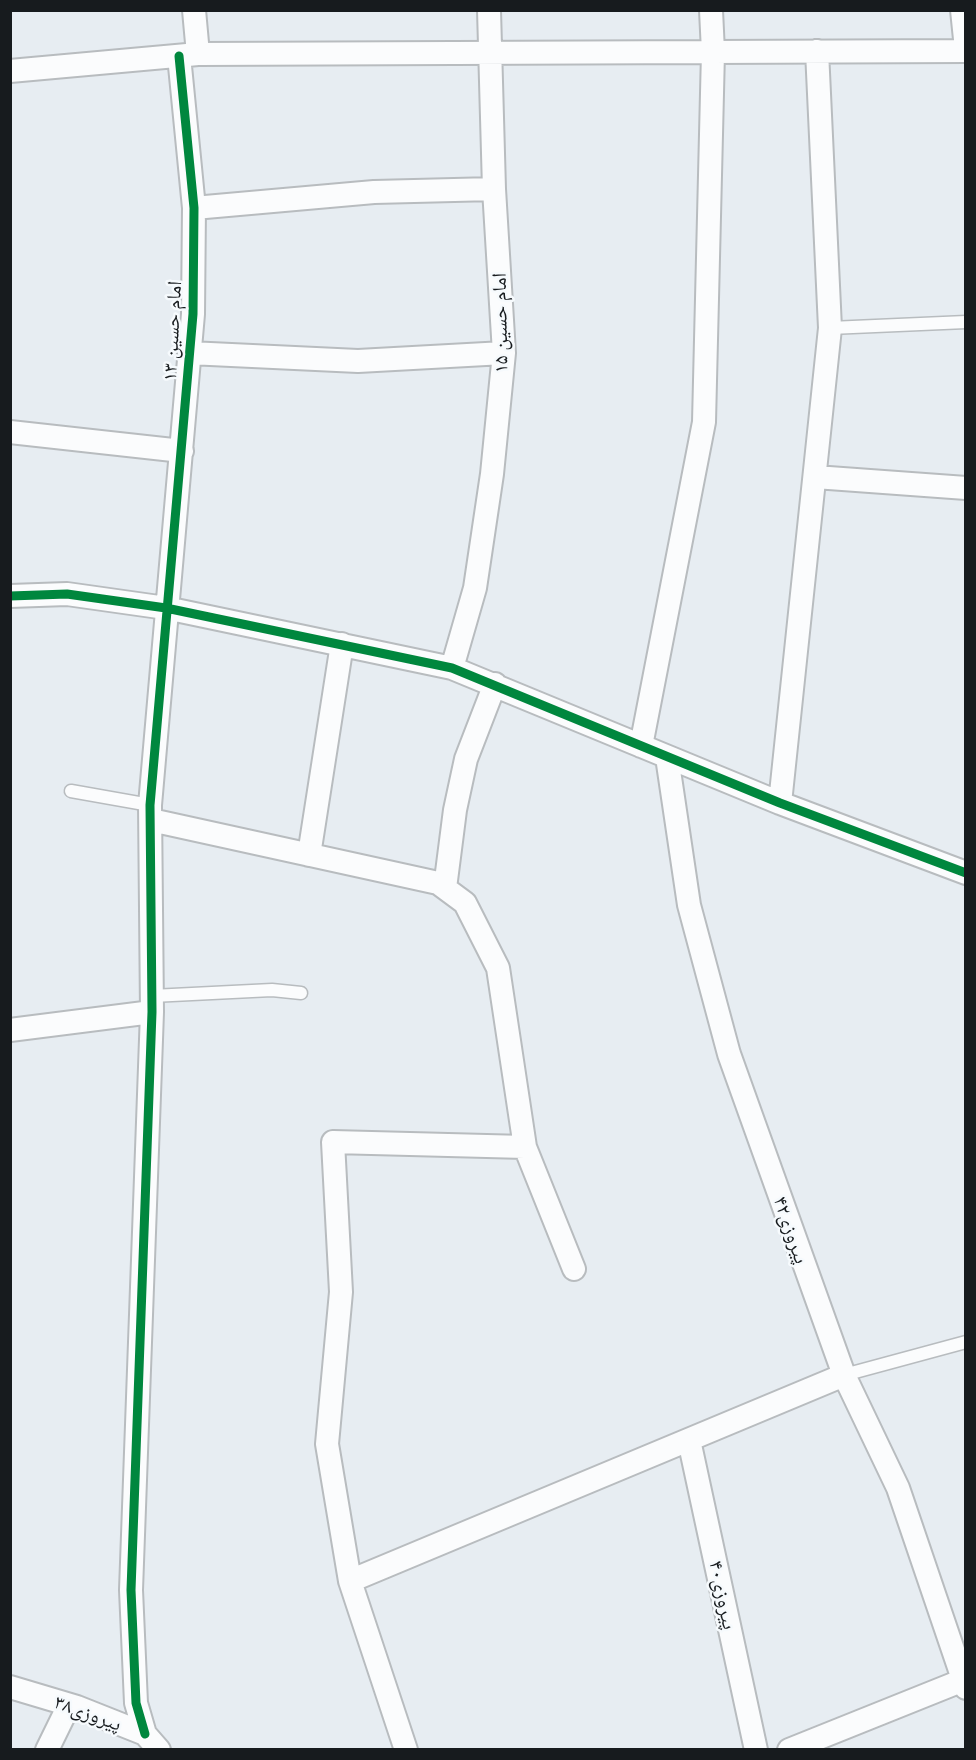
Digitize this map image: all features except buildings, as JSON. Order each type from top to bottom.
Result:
[{"type":"street","name":"امام حسین ۱۳","points":[[152,1742],[136,1703],[131,1590],[152,1004],[151,813],[166,609],[193,314],[194,208],[188,55],[194,10]]},
{"type":"street","name":"امام حسین ۱۵","points":[[452,668],[475,588],[492,474],[504,353],[494,189],[489,10]]},
{"type":"street","points":[[641,747],[704,422],[713,52],[711,10]]},
{"type":"street","points":[[10,71],[188,55],[966,50],[962,10]]},
{"type":"street","points":[[780,803],[830,328],[817,51]]},
{"type":"street","points":[[194,208],[374,192],[494,189]]},
{"type":"street","points":[[189,353],[358,361],[504,353]]},
{"type":"street","points":[[10,432],[182,451]]},
{"type":"street","points":[[815,477],[966,488]]},
{"type":"street","points":[[10,596],[67,594],[166,609],[452,668],[780,803],[966,873]]},
{"type":"street","points":[[309,855],[342,644]]},
{"type":"street","points":[[445,888],[455,810],[466,759],[495,684]]},
{"type":"street","name":"پیروزی۴۲","points":[[666,757],[689,905],[729,1054],[844,1376],[898,1488],[965,1683]]},
{"type":"street","points":[[151,813],[309,855],[438,883],[465,903],[498,968],[525,1147],[574,1269]]},
{"type":"street","points":[[10,1030],[152,1004]]},
{"type":"street","points":[[406,1749],[350,1581],[327,1444],[340,1292],[333,1142],[525,1147]]},
{"type":"street","points":[[350,1581],[844,1376]]},
{"type":"street","name":"پیروزی۴۰","points":[[689,1440],[756,1749]]},
{"type":"street","points":[[789,1749],[965,1683]]},
{"type":"street","name":"پیروزی۳۸","points":[[10,1687],[69,1705],[152,1742]]},
{"type":"street","points":[[47,1749],[69,1705]]},
{"type":"lane","points":[[830,328],[966,322]]},
{"type":"lane","points":[[71,791],[151,813]]},
{"type":"lane","points":[[152,1004],[272,990],[301,993]]},
{"type":"lane","points":[[844,1376],[966,1342]]},
{"type":"cycle path","points":[[145,1734],[136,1703],[131,1590],[152,1012],[150,805],[193,314],[194,208],[179,56]]},
{"type":"cycle path","points":[[10,596],[67,594],[166,608],[452,668],[780,803],[966,873]]}]
